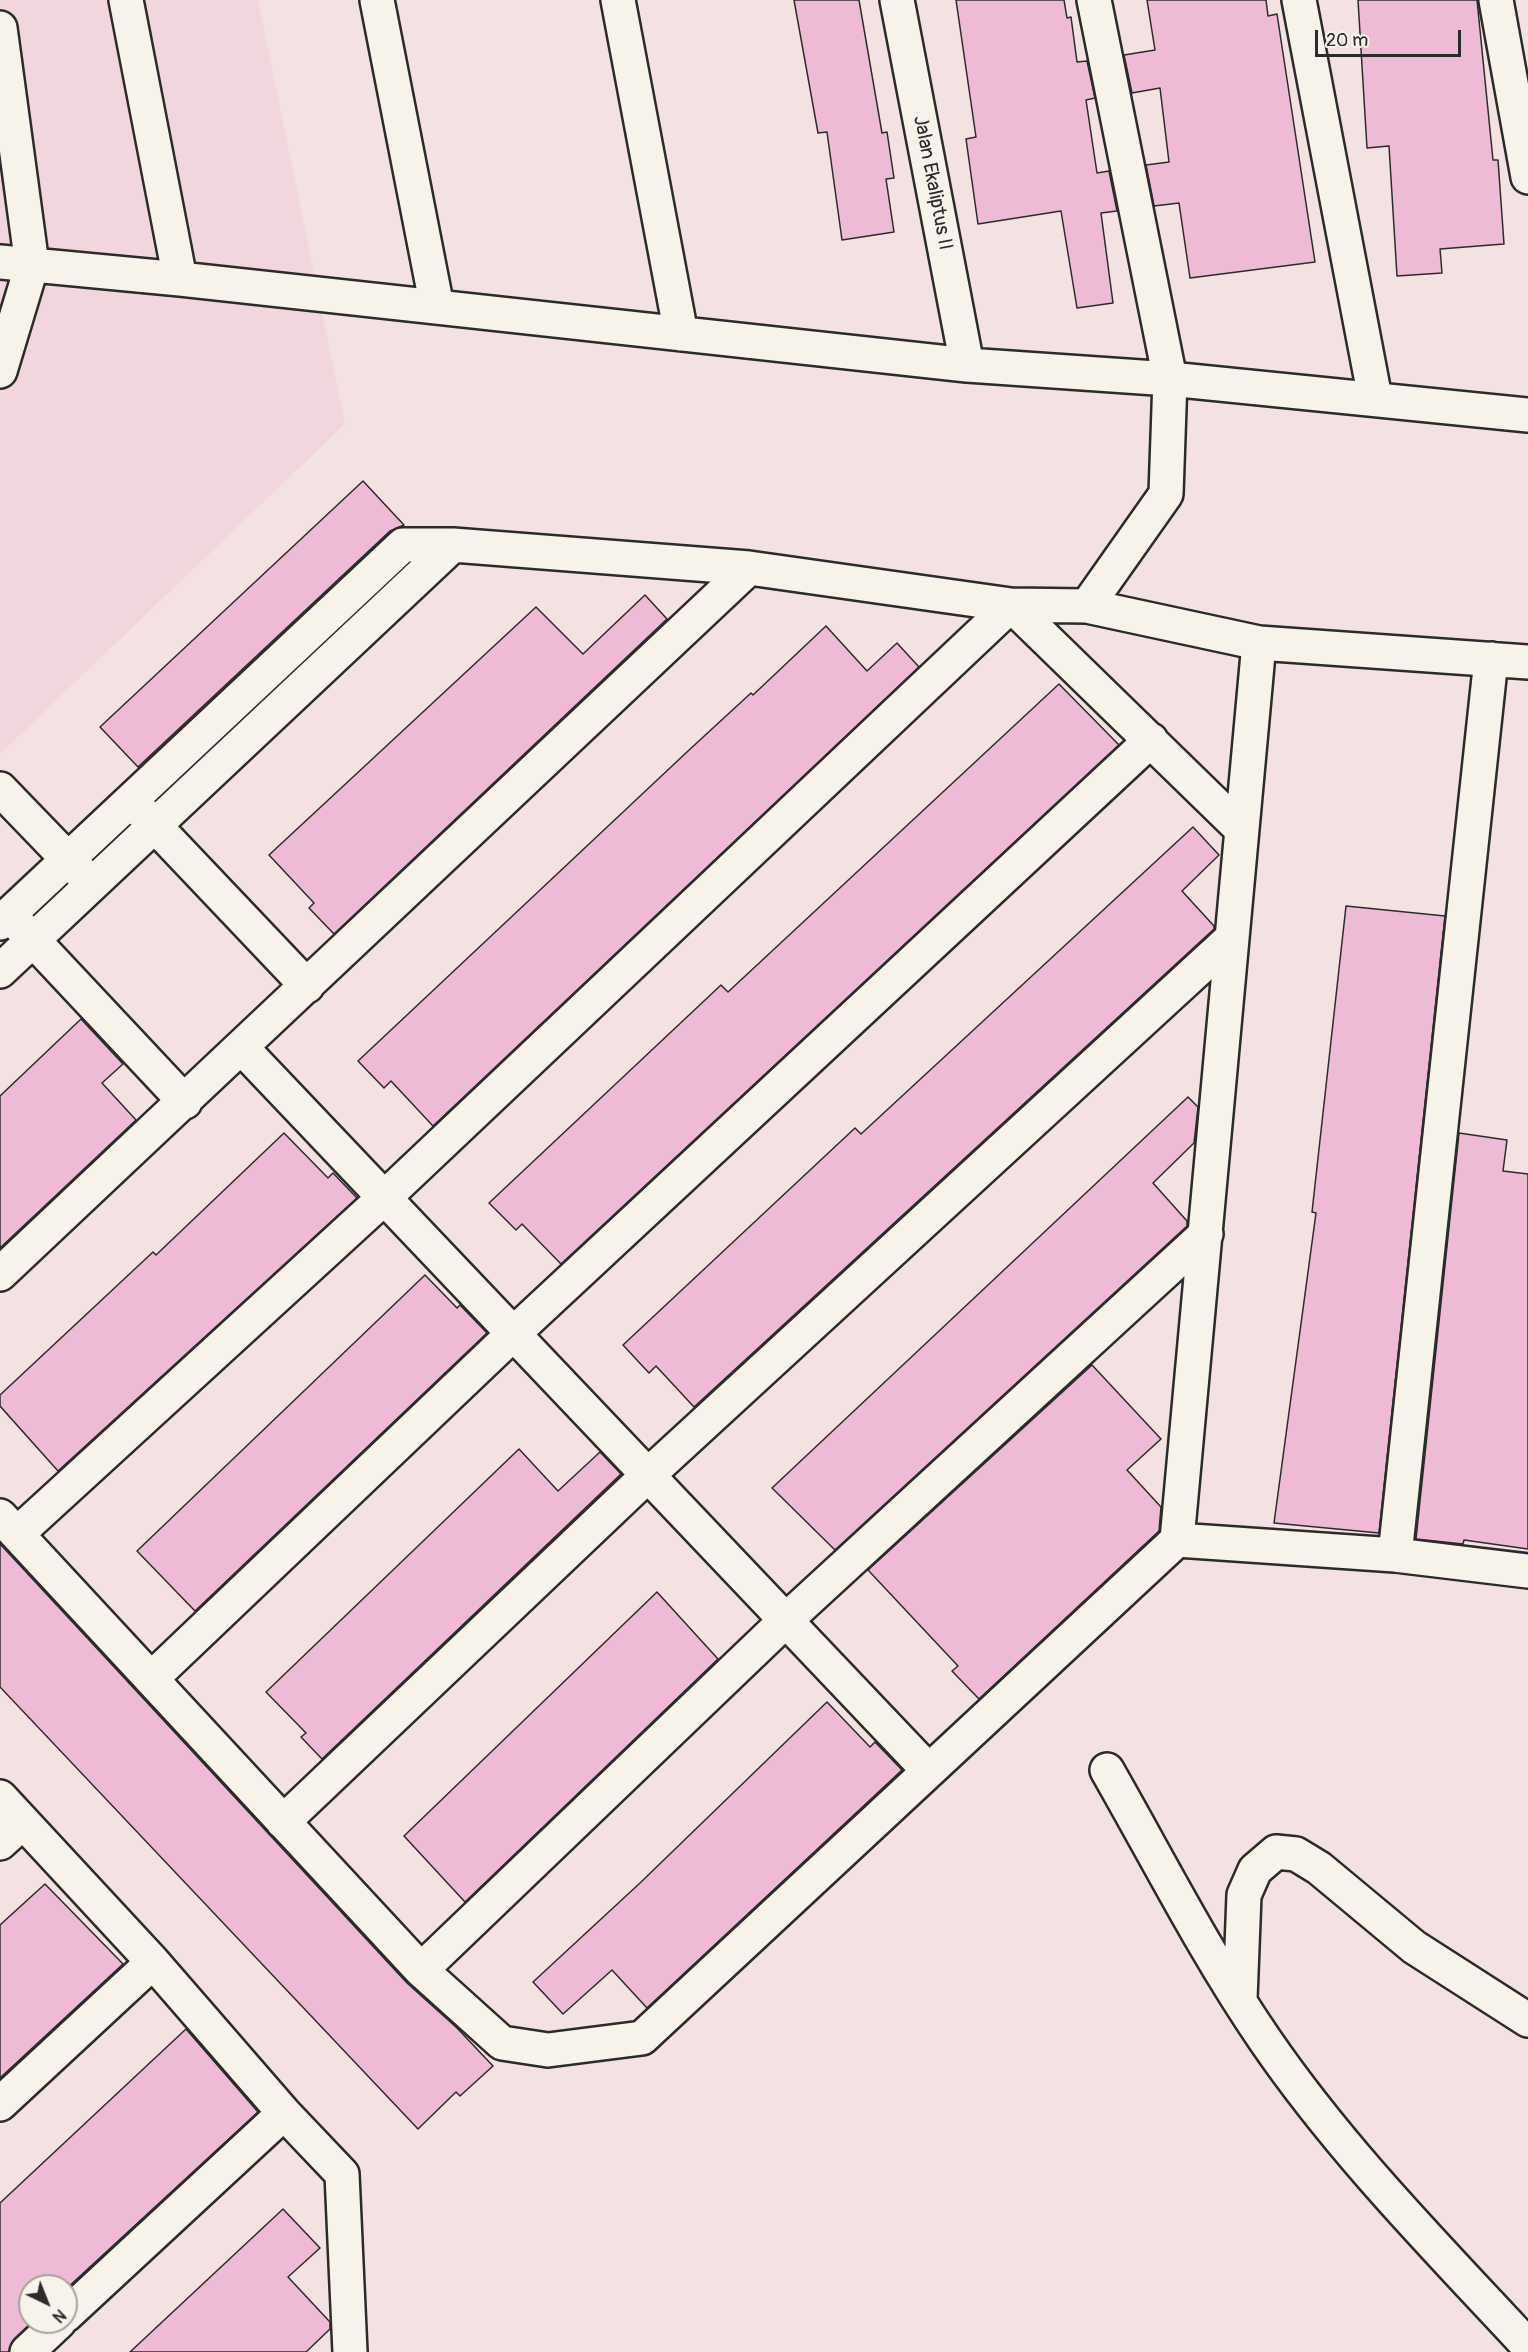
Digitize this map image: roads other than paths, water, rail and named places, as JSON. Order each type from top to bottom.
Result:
[{"type":"street","points":[[126,0],[180,279]]},
{"type":"street","points":[[377,0],[437,307]]},
{"type":"street","points":[[618,0],[681,333]]},
{"type":"street","name":"Jalan Ekaliptus II","points":[[897,0],[967,365]]},
{"type":"street","points":[[1087,606],[1166,494],[1170,379],[1094,0]]},
{"type":"street","points":[[1299,0],[1375,398]]},
{"type":"street","points":[[1496,0],[1528,177]]},
{"type":"street","points":[[0,27],[32,265],[0,371]]},
{"type":"street","points":[[0,262],[180,279],[967,365],[1170,379],[1528,415]]},
{"type":"street","points":[[185,1102],[33,940],[4,919],[403,545],[453,545],[749,568],[1011,605],[1087,606],[1259,643],[1528,662]]},
{"type":"street","points":[[0,971],[453,545]]},
{"type":"street","points":[[0,1274],[749,568]]},
{"type":"street","points":[[1011,605],[1241,829]]},
{"type":"street","points":[[1011,605],[384,1198],[8,1525],[421,1970],[502,2043],[548,2050],[642,2038],[1177,1540],[1259,643]]},
{"type":"street","points":[[1395,1555],[1491,660]]},
{"type":"street","points":[[151,1679],[513,1335],[1151,740]]},
{"type":"street","points":[[0,789],[92,885]]},
{"type":"street","points":[[131,801],[307,986]]},
{"type":"street","points":[[283,1822],[647,1476],[1232,938]]},
{"type":"street","points":[[242,1048],[928,1770]]},
{"type":"street","points":[[421,1970],[785,1621],[1206,1234]]},
{"type":"street","points":[[1177,1540],[1395,1555],[1528,1571]]},
{"type":"street","points":[[1107,1770],[1184,1910],[1265,2041],[1351,2151],[1528,2346]]},
{"type":"street","points":[[0,1797],[11,1832],[153,1962],[284,2113],[342,2174],[344,2348]]},
{"type":"street","points":[[1240,1999],[1244,1895],[1255,1870],[1276,1852],[1296,1854],[1319,1868],[1414,1947],[1528,2020]]},
{"type":"street","points":[[0,2104],[153,1962]]},
{"type":"street","points":[[78,2304],[284,2113]]},
{"type":"street","points":[[27,2352],[46,2334]]}]
